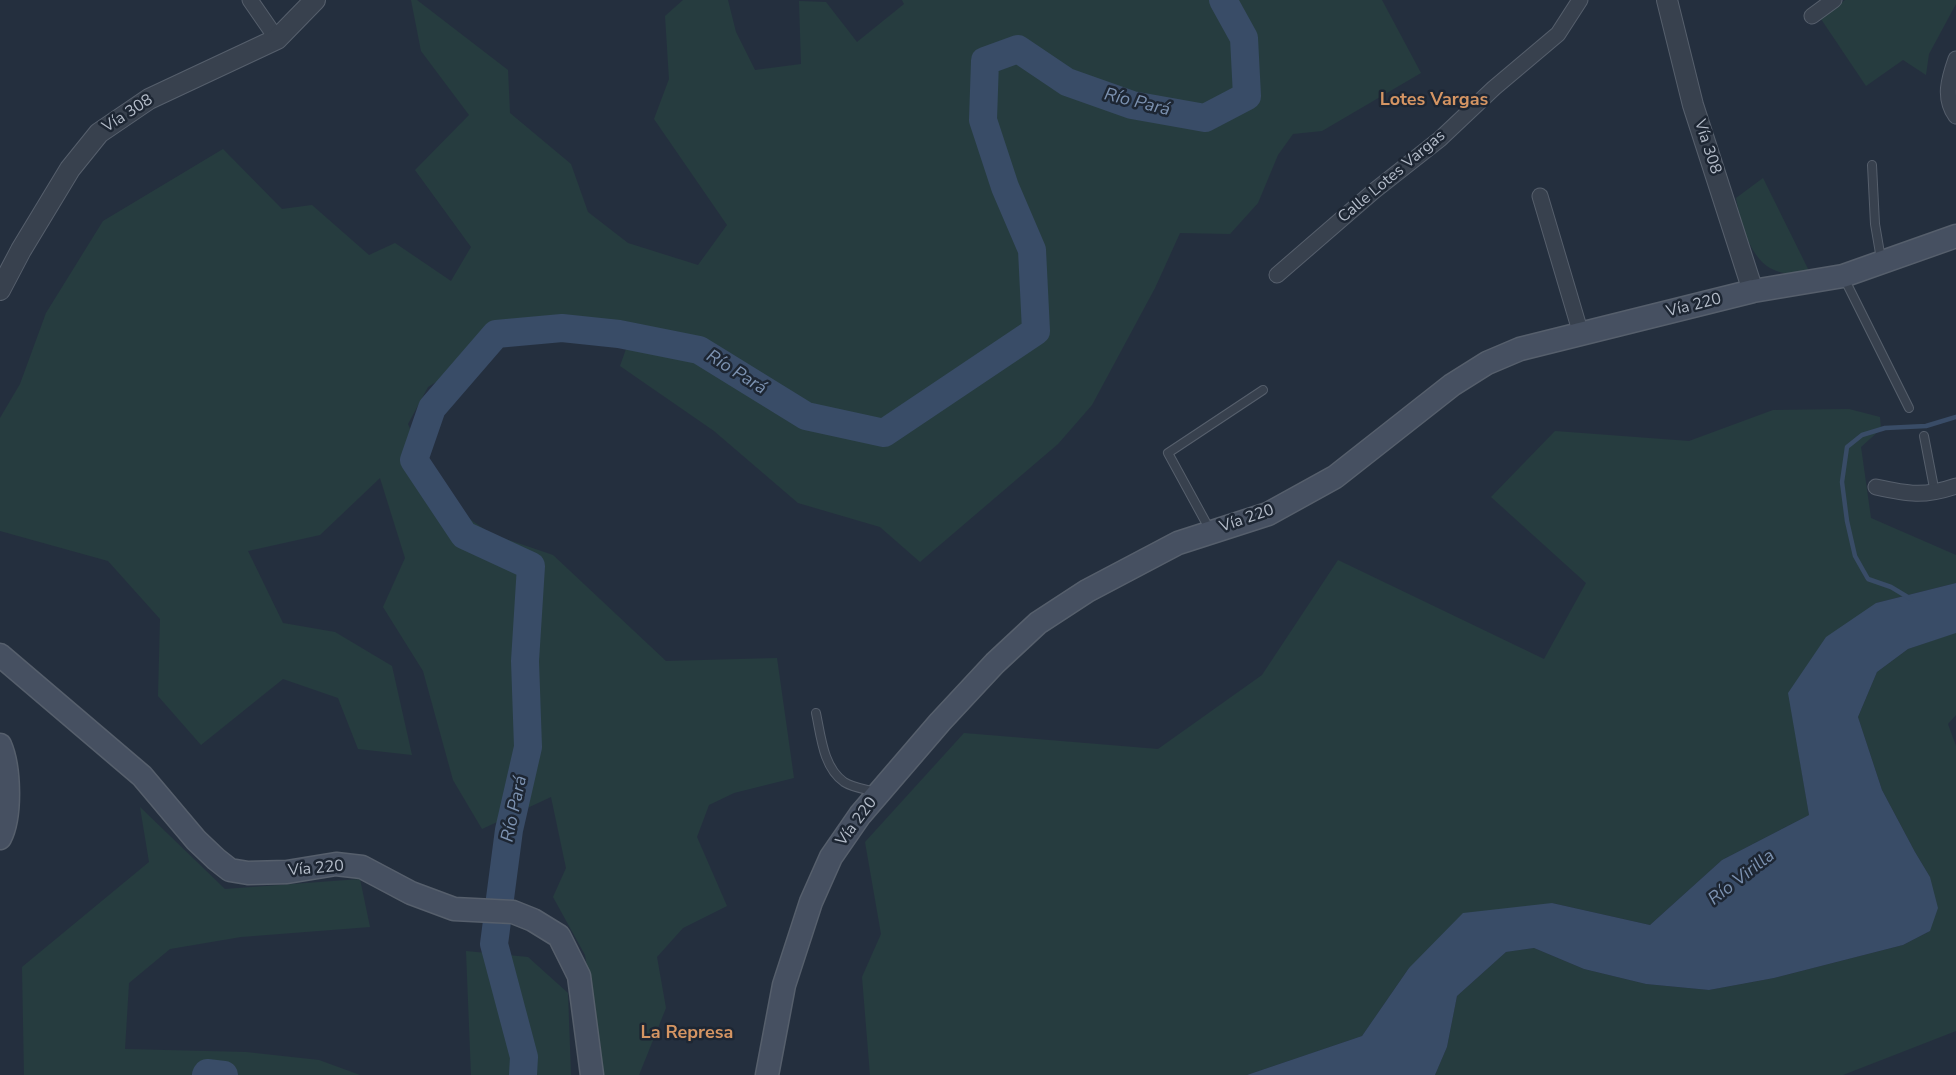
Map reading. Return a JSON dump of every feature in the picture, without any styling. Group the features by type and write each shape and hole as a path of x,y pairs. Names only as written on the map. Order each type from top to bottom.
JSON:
{"main road":[{"name":"Vía 220","path":"767,1075 783,985 811,902 831,857 860,815 940,722 995,663 1038,623 1087,591 1178,543 1268,514 1335,477 1452,385 1487,363 1520,349 1753,291 1843,276 1956,236"},
{"name":"Vía 220","path":"0,655 142,776 196,840 230,870 249,873 287,872 336,864 362,867 411,893 454,909 513,912 533,920 559,936 579,976 592,1075"},
{"path":"0,745 8,785 5,829 0,838"}],"street":[{"path":"250,0 278,39"},
{"name":"Vía 308","path":"0,290 21,250 70,169 99,133 149,99 278,39 315,0"},
{"name":"Calle Lotes Vargas","path":"1277,275 1374,191 1440,139 1494,88 1558,34 1580,0"},
{"name":"Vía 308","path":"1667,0 1693,105 1753,291"},
{"path":"1812,16 1834,0"},
{"path":"1956,59 1947,91 1951,109 1956,116"},
{"path":"1540,196 1581,334"},
{"path":"1876,487 1909,494 1935,493 1956,486"}],"lane":[{"path":"1872,165 1875,224 1882,263"},
{"path":"1843,276 1909,408"},
{"path":"1211,531 1168,453 1263,390"},
{"path":"1924,436 1935,493"},
{"path":"816,713 828,764 836,775 845,783 879,793"}],"green space":[{"path":"411,0 417,0 508,70 510,113 571,164 588,212 628,243 698,265 727,225 654,119 669,79 665,16 683,0 728,0 736,32 755,70 801,64 799,1 826,2 857,42 904,4 902,0 1382,0 1421,73 1322,131 1293,134 1278,155 1258,203 1230,234 1180,233 1155,288 1092,405 1058,444 920,562 880,527 798,503 714,431 620,366 633,329 506,339 428,387 408,424 424,463 471,520 491,534 553,555 666,661 777,658 794,778 734,793 709,805 697,837 727,906 683,928 657,957 666,1008 639,1075 601,1075 601,1049 585,955 553,897 566,868 551,797 482,829 453,780 423,671 383,607 405,558 380,478 320,535 248,551 283,623 335,632 392,666 412,755 358,749 338,698 283,679 201,745 158,696 160,619 108,561 0,531 0,418 20,384 46,313 103,221 223,149 282,209 312,205 369,255 395,243 451,281 471,247 415,170 469,115 421,51"},
{"path":"1845,0 1956,0 1956,4 1929,54 1926,75 1903,60 1866,86 1821,19"},
{"path":"1763,178 1811,275 1790,274 1770,268 1756,255 1751,246 1743,227 1736,198"},
{"path":"1849,409 1880,417 1881,429 1861,447 1871,518 1956,555 1956,583 1876,603 1789,693 1809,815 1722,860 1650,925 1552,903 1409,968 1362,1036 1247,1075 870,1075 862,977 881,934 865,842 964,733 1158,749 1262,675 1338,560 1544,659 1586,583 1491,497 1555,431 1689,441 1773,410"},
{"path":"1956,633 1956,715 1948,724 1956,746 1956,1031 1843,1075 1435,1075 1447,1047 1457,996 1506,952 1534,948 1584,969 1646,984 1709,990 1774,978 1903,945 1930,931 1930,877 1882,790 1858,717 1877,672 1908,649"},
{"path":"140,807 225,889 360,879 370,927 241,937 170,949 129,983 125,1049 246,1052 319,1060 360,1075 24,1075 22,967 149,862"},
{"path":"466,951 528,957 568,993 571,1075 471,1075"}],"water":[{"name":"Río Virilla","path":"1956,583 1956,633 1908,649 1877,672 1858,717 1882,790 1930,877 1938,908 1930,931 1903,945 1774,978 1709,990 1646,984 1584,969 1534,948 1506,952 1457,996 1447,1047 1435,1075 1247,1075 1362,1036 1409,968 1463,913 1552,903 1650,925 1722,860 1809,815 1788,693 1826,637 1876,603"}],"waterway":[{"name":"Río Pará","path":"523,1075 524,1057 494,944 509,830 528,747 525,661 531,566 464,535 414,460 432,408 496,334 562,328 619,334 699,350 806,416 884,433 1036,331 1032,250 1005,187 983,120 985,61 1018,49 1067,82 1132,105 1205,118 1247,96 1244,38 1223,0"},
{"path":"1911,599 1891,587 1868,579 1855,556 1847,521 1842,482 1847,447 1862,435 1885,428 1926,426 1956,417"},
{"name":"Río Pará","path":"206,1075 207,1073 224,1075"}],"district":[{"name":"Lotes Vargas","path":"1434,101"},
{"name":"La Represa","path":"687,1034"}]}
